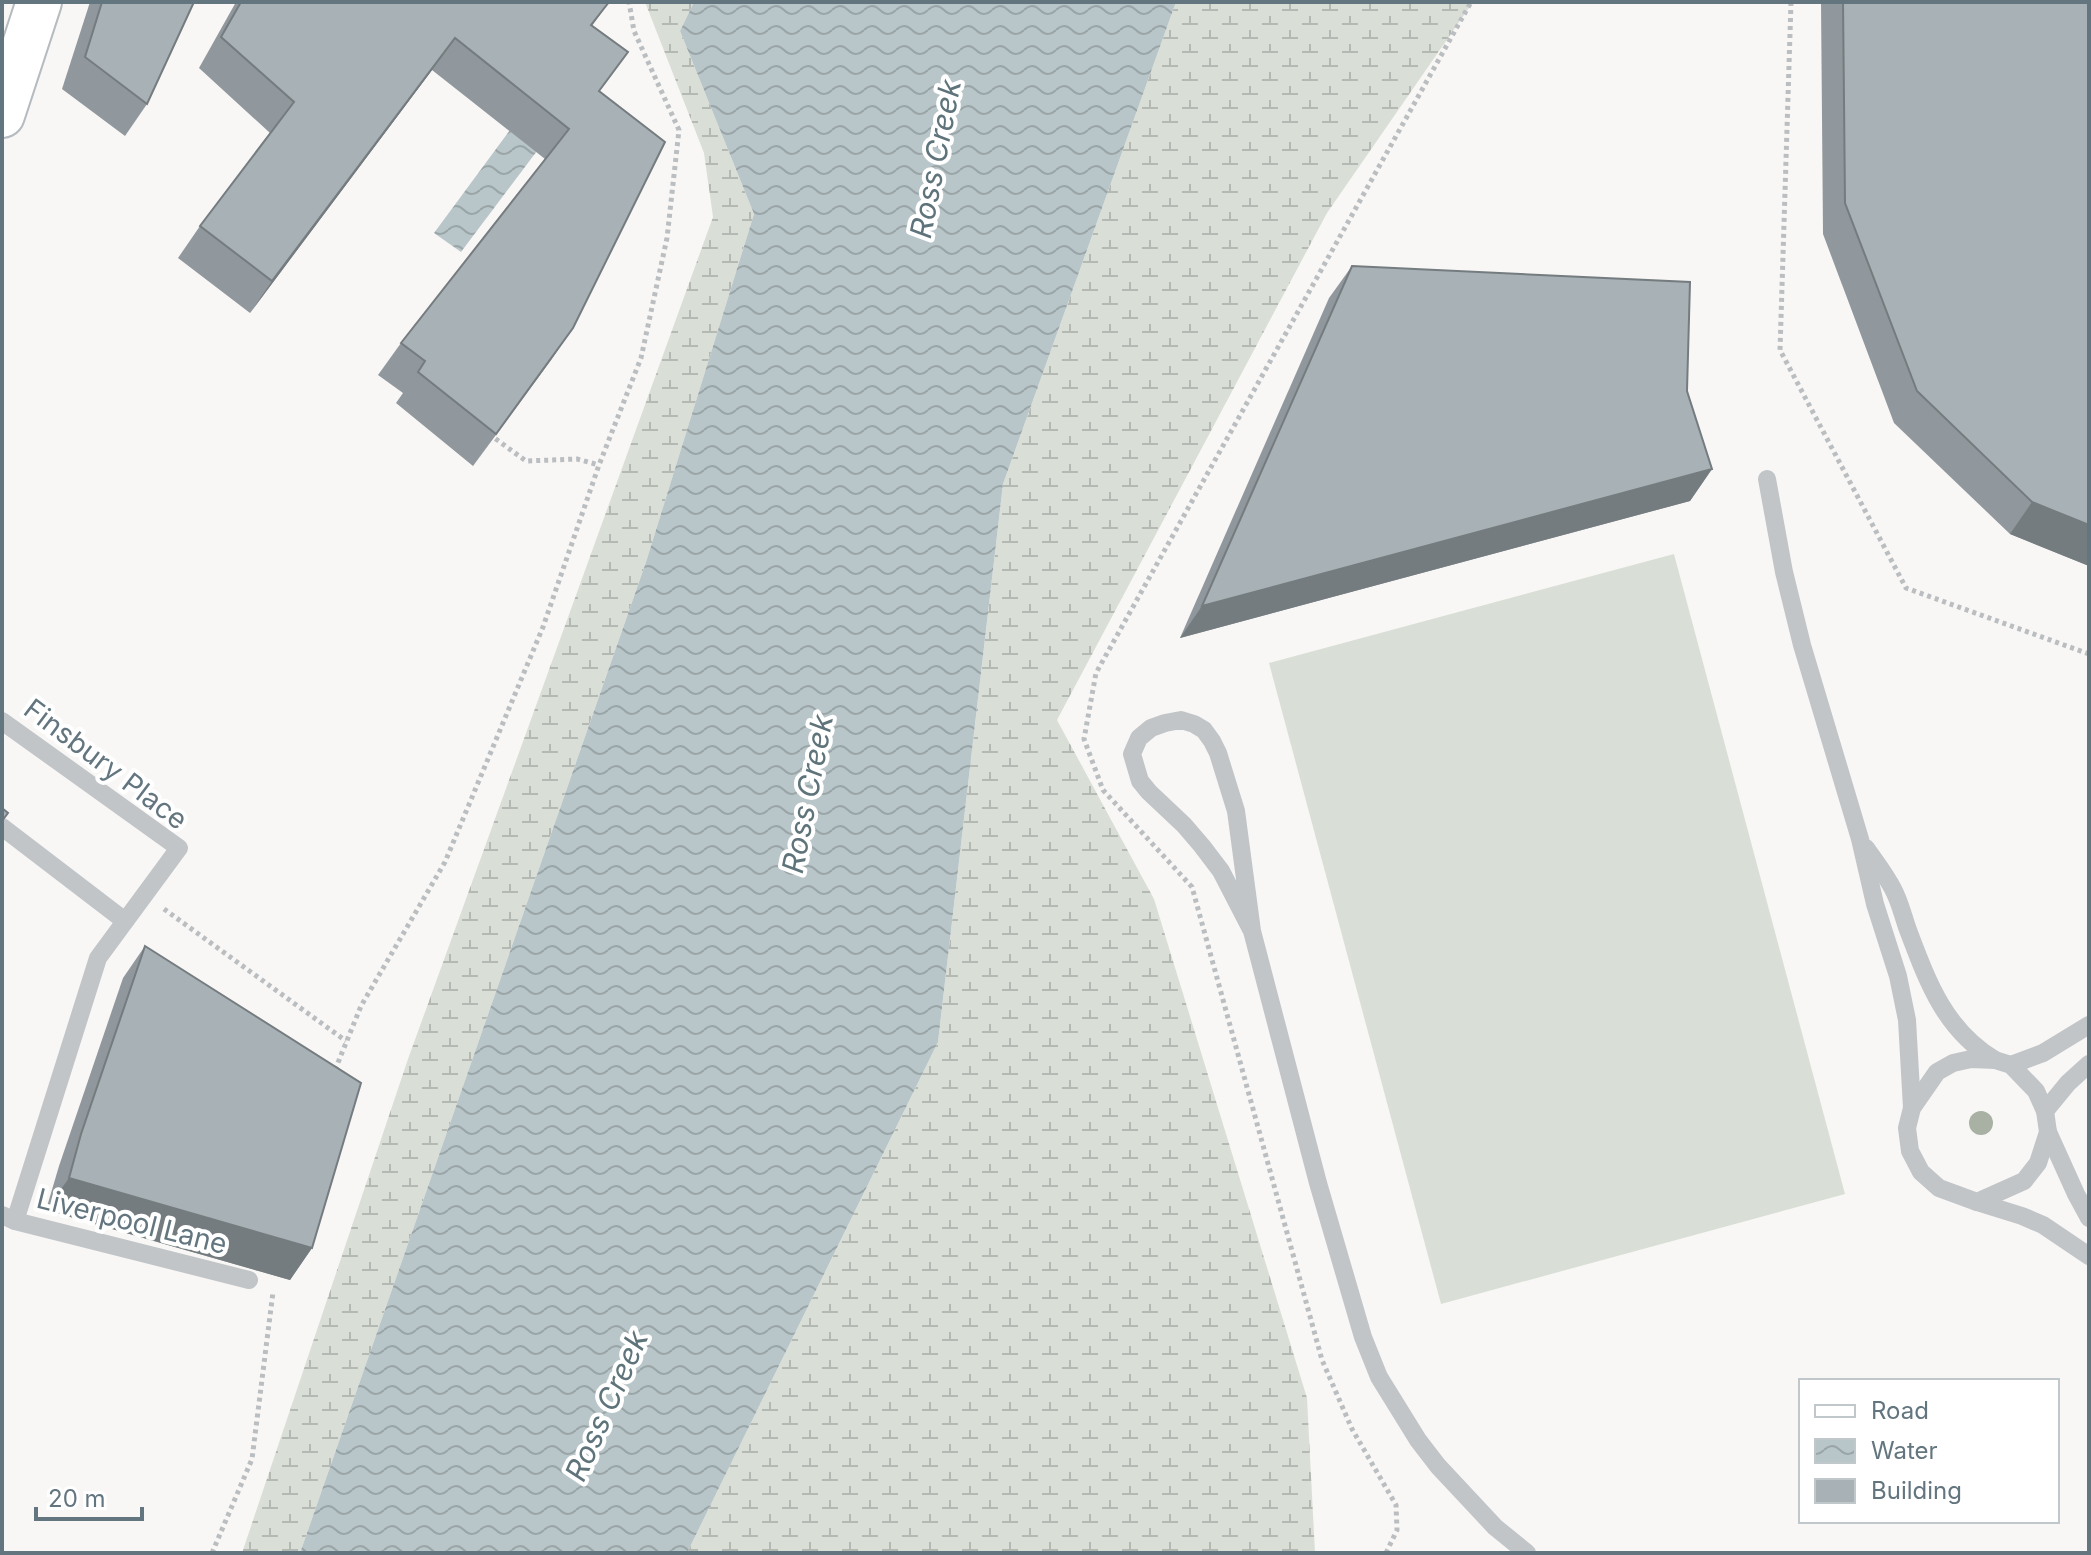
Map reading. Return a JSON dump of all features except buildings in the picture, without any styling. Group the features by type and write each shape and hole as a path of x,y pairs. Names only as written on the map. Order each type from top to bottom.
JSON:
{"main road":[{"path":"2,115 39,2"}],"lane":[{"path":"1767,479 1784,572 1802,645 1898,976 1909,1049 1912,1108 1907,1128 1910,1151 1921,1172 1939,1188 2043,1225 2089,1256"},
{"path":"1252,931 1221,871 1184,825 1140,781 1132,754 1139,738 1151,728 1181,720 1194,724 1204,730 1218,753 1236,811 1252,931 1351,1299 1379,1377 1397,1409 1438,1466 1495,1527 1527,1553"},
{"name":"Finsbury Place","path":"2,721 179,848 98,958 8,1218"},
{"path":"2,827 125,921"},
{"path":"1860,839 1893,889 1917,955 1952,1024 1969,1041 2003,1063 2036,1091 2045,1111 2048,1132 2089,1218"},
{"path":"1912,1108 1937,1072 1953,1063 1971,1059 2003,1063 2043,1053 2089,1025"},
{"path":"2045,1111 2089,1064"},
{"path":"1977,1202 2024,1181 2038,1163 2048,1132"},
{"name":"Liverpool Lane","path":"8,1218 249,1280"}],"path":[{"path":"332,1075 361,1006 445,862 543,627 599,465 641,358 667,238 679,130 634,31 628,2"},
{"path":"1386,1553 1397,1530 1396,1505 1352,1429 1322,1360 1192,887 1103,790 1084,739 1096,673 1471,2"},
{"path":"1791,2 1780,350 1906,588 2089,654"},
{"path":"487,432 526,461 577,459 599,465"},
{"path":"144,895 346,1041"},
{"path":"212,1553 252,1459 273,1284"}],"green space":[{"path":"645,2 694,2 680,31 754,214 646,562 300,1553 242,1553 408,1059 713,217 704,153"},
{"path":"1176,2 1473,2 1327,213 1057,720 1154,899 1307,1398 1315,1553 687,1553 938,1042 1003,484"},
{"path":"1674,554 1845,1194 1441,1304 1269,663"}],"water":[{"name":"Ross Creek","path":"694,2 1176,2 1003,484 938,1042 687,1553 300,1553 646,562 754,214 680,31"},
{"path":"516,122 543,143 461,252 434,233"}]}
